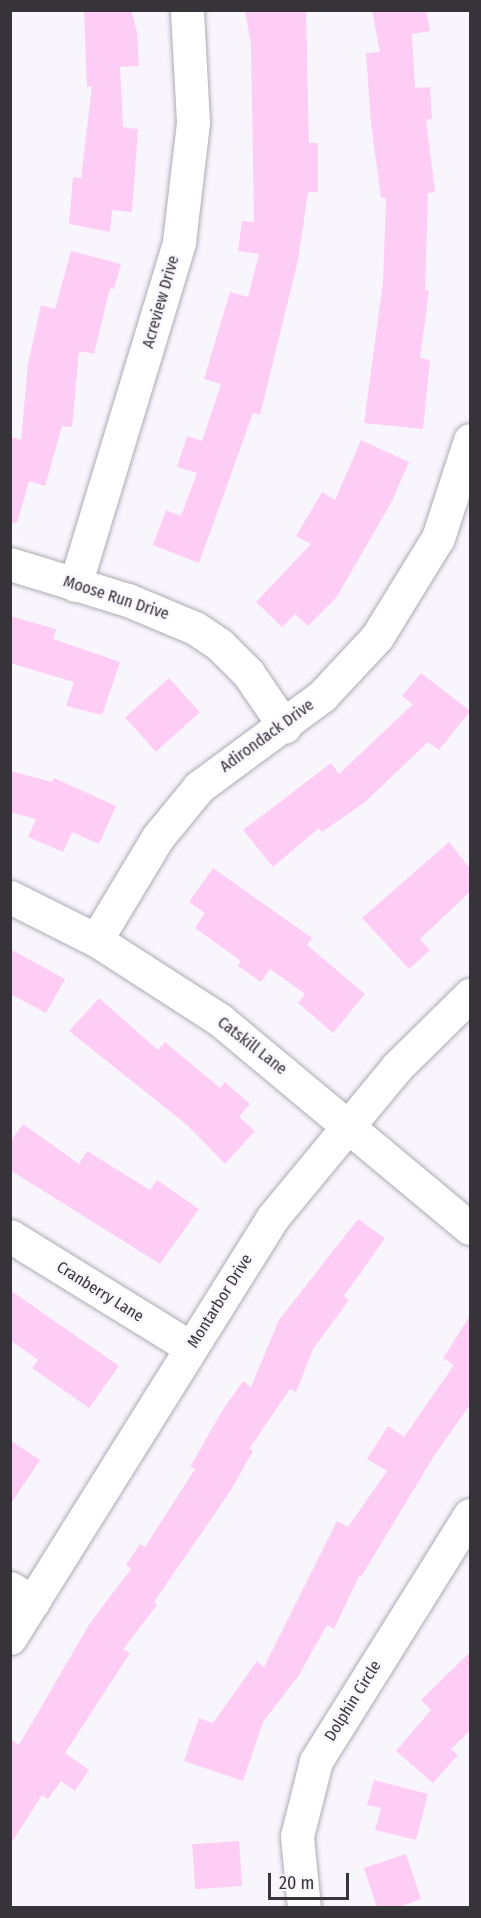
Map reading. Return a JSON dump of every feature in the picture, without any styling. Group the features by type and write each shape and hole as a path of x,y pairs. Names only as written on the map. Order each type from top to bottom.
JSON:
{"street":[{"name":"Acreview Drive","path":"75,585 179,242 193,122 187,10"},
{"name":"Adirondack Drive","path":"96,940 158,837 199,787 285,727 352,668 377,637 462,503 471,440"},
{"name":"Moose Run Drive","path":"10,564 165,613 195,628 248,673 285,727"},
{"name":"Catskill Lane","path":"10,897 96,940 220,1020 471,1228"},
{"name":"Montarbor Drive","path":"10,1638 22,1595 190,1347 273,1217 397,1067 471,995"},
{"name":"Cranberry Lane","path":"10,1236 190,1347"},
{"name":"Dolphin Circle","path":"304,1908 297,1836 316,1761 471,1515"}],"building":[{"path":"84,10 131,10 137,32 139,66 120,67 123,127 138,129 132,212 112,210 110,232 69,224 73,177 81,178 92,86 87,87"},
{"path":"245,10 306,10 309,143 318,143 318,192 308,192 298,260 260,415 253,413 199,563 153,545 166,510 181,516 197,473 177,467 187,436 202,441 221,384 204,379 230,292 248,297 259,254 238,251 242,221 254,222 251,45"},
{"path":"372,10 426,10 430,31 412,34 415,88 430,87 432,119 426,120 435,192 428,193 425,290 429,291 420,358 430,360 423,429 364,423 383,282 386,198 381,198 371,123 366,53 380,52"},
{"path":"71,251 121,264 114,289 110,288 94,354 79,351 72,427 62,426 45,486 29,481 17,523 10,523 10,437 21,440 28,364 41,305 55,309"},
{"path":"361,440 409,462 391,503 336,598 308,626 295,614 282,627 256,602 311,544 296,536 322,492 335,500"},
{"path":"10,616 56,629 53,639 120,662 102,715 66,706 74,682 10,663"},
{"path":"421,673 470,711 439,750 428,742 365,802 322,832 319,828 273,867 243,830 331,763 339,774 413,704 402,696"},
{"path":"169,678 200,712 156,752 125,717"},
{"path":"10,771 52,782 54,778 116,806 99,844 72,832 63,852 28,837 36,819 10,812"},
{"path":"449,842 471,870 471,891 420,939 430,950 409,969 362,918"},
{"path":"213,868 312,938 307,945 365,994 333,1033 298,1003 305,994 270,969 261,982 238,966 241,961 195,928 205,913 189,902"},
{"path":"10,949 65,979 46,1013 10,994"},
{"path":"99,998 158,1050 165,1042 220,1088 225,1082 250,1104 239,1117 255,1131 225,1164 187,1125 69,1031"},
{"path":"23,1124 79,1164 87,1151 150,1190 157,1180 199,1209 160,1264 10,1170 10,1142"},
{"path":"358,1219 385,1238 344,1296 349,1300 313,1349 296,1392 290,1389 249,1449 253,1451 231,1490 154,1602 157,1605 123,1649 130,1653 65,1753 89,1770 75,1791 61,1781 48,1799 42,1795 10,1845 10,1739 19,1745 90,1623 131,1569 126,1565 140,1544 145,1547 195,1469 190,1467 222,1411 243,1381 251,1387 279,1320"},
{"path":"10,1290 119,1366 89,1408 32,1368 38,1360 10,1340"},
{"path":"471,1314 471,1403 434,1456 361,1577 359,1576 334,1629 327,1625 299,1675 263,1722 243,1781 184,1761 199,1718 213,1723 257,1661 264,1667 337,1521 348,1527 387,1471 367,1459 388,1426 404,1437 454,1365 443,1358"},
{"path":"10,1440 40,1460 10,1505"},
{"path":"471,1651 471,1730 451,1749 458,1755 433,1783 396,1751 431,1710 421,1700"},
{"path":"374,1780 428,1794 416,1840 375,1830 381,1808 367,1805"},
{"path":"239,1841 242,1886 195,1889 192,1844"},
{"path":"406,1854 421,1899 396,1908 377,1908 364,1868"}]}
